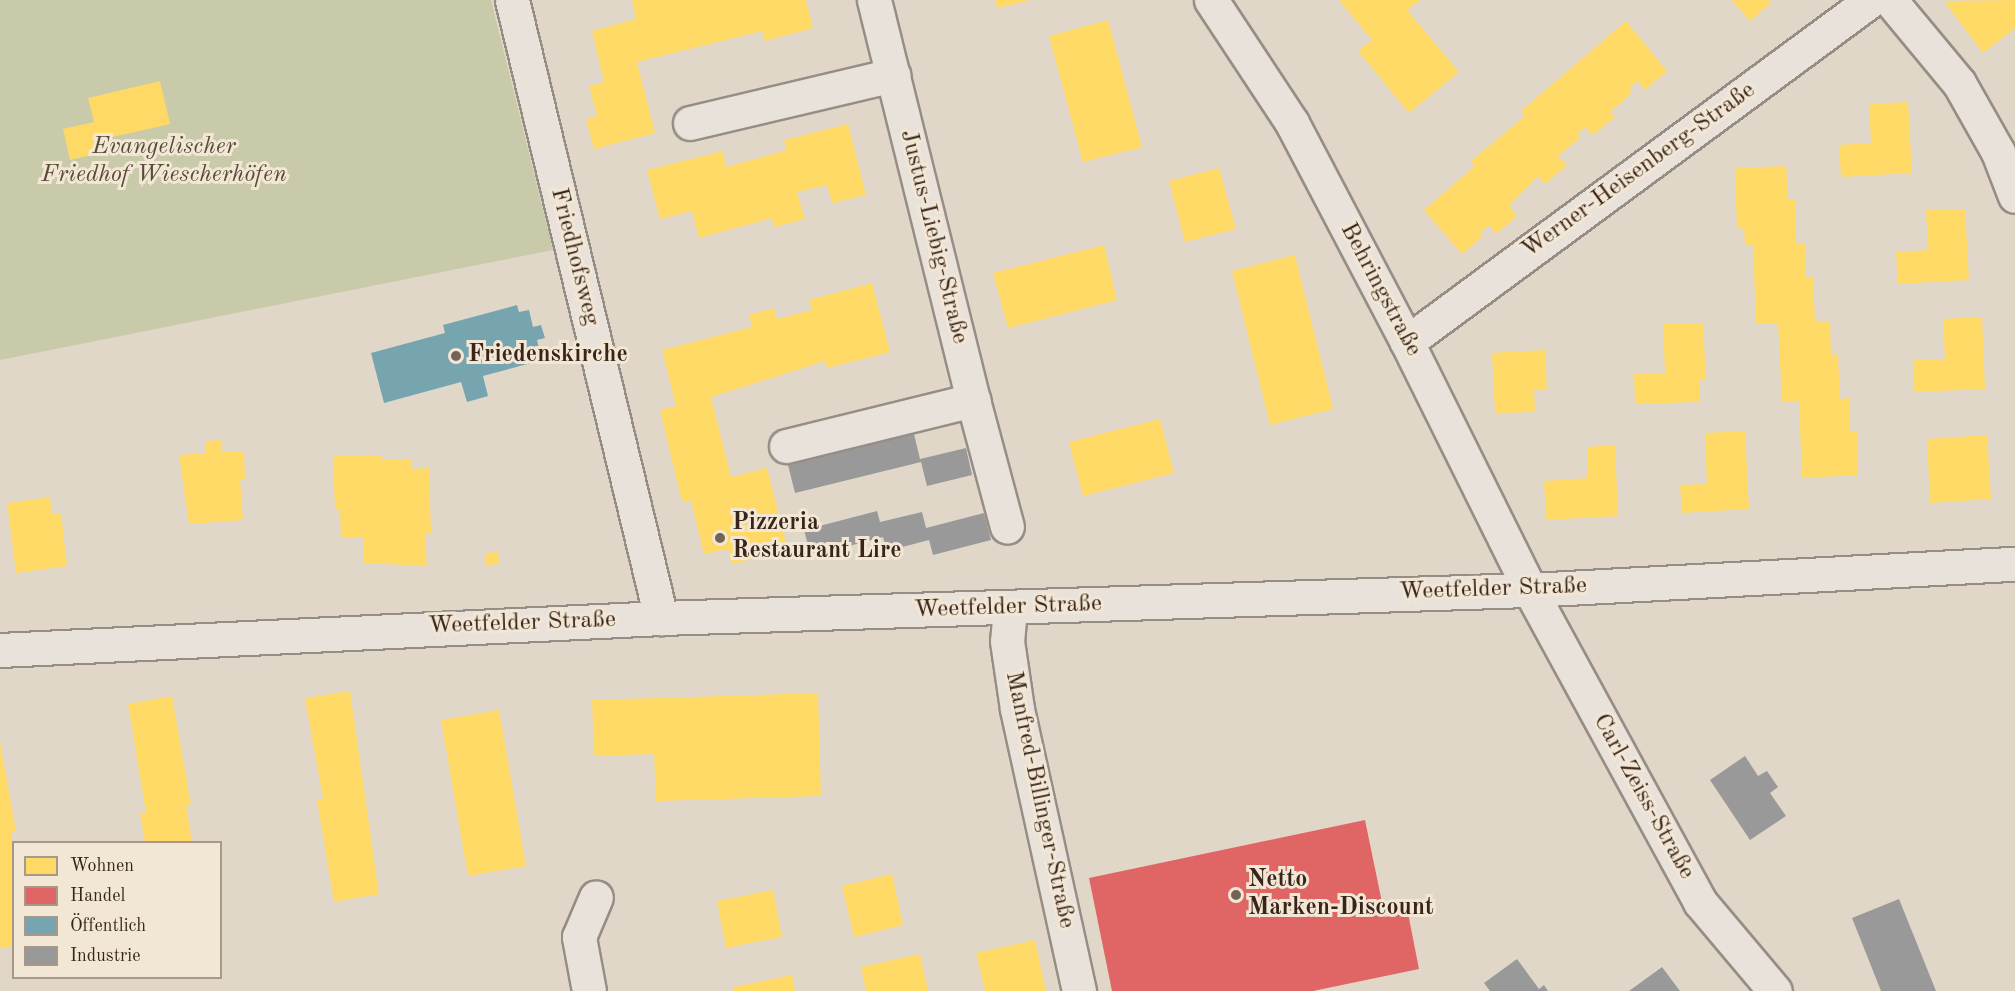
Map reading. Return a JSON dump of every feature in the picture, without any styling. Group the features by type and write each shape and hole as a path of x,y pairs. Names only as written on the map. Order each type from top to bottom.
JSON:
{"street":[{"name":"Friedhofsweg","path":"512,0 661,618"},
{"name":"Justus-Liebig-Straße","path":"874,0 973,400 1007,527"},
{"name":"Behringstraße","path":"1211,0 1292,123 1407,342 1530,590"},
{"name":"Werner-Heisenberg-Straße","path":"1407,342 1871,0"},
{"path":"1890,0 1959,83 1998,152 2015,196"},
{"path":"690,123 893,75"},
{"path":"786,446 973,400"},
{"name":"Weetfelder Straße","path":"0,650 661,618 1530,590 2015,564"},
{"name":"Carl-Zeiss-Straße","path":"1530,590 1700,902 1775,991"},
{"name":"Manfred-Billinger-Straße","path":"1010,608 1007,641 1017,709 1079,991"},
{"path":"589,991 579,937 596,897"}],"green space":[{"name":"Evangelischer Friedhof Wiescherhöfen","path":"0,0 491,0 553,250 0,360"}],"building: Wohnen":[{"path":"632,0 806,0 813,28 765,41 762,31 637,62 655,133 594,149 586,119 597,116 589,86 604,82 592,31 636,19"},
{"path":"995,0 1027,0 1027,1 997,8"},
{"path":"1339,0 1420,0 1407,10 1459,72 1409,113 1358,51 1372,40"},
{"path":"1732,0 1768,0 1771,3 1750,21"},
{"path":"2015,0 2015,28 1983,53 1944,1"},
{"path":"1108,20 1142,147 1083,162 1049,36"},
{"path":"1626,21 1667,71 1645,90 1638,81 1629,89 1632,93 1610,112 1615,117 1593,135 1585,127 1577,134 1580,138 1558,156 1567,165 1545,184 1538,176 1509,206 1517,216 1496,234 1489,225 1480,233 1483,236 1462,254 1424,210 1475,166 1471,161 1525,116 1521,111"},
{"path":"160,81 170,124 108,138 111,150 70,160 63,129 94,122 88,98"},
{"path":"1908,102 1912,173 1841,177 1839,145 1871,143 1869,104"},
{"path":"848,124 866,195 832,203 827,185 797,192 805,219 774,227 772,218 699,238 692,211 660,219 647,170 723,151 726,167 787,150 784,140"},
{"path":"1786,166 1788,199 1795,199 1796,243 1805,243 1806,277 1813,277 1815,321 1830,321 1831,355 1838,354 1840,399 1849,398 1850,432 1857,432 1858,475 1802,478 1799,401 1782,401 1778,323 1756,323 1753,245 1745,245 1744,228 1737,229 1735,168"},
{"path":"1219,168 1236,229 1185,242 1169,181"},
{"path":"1965,209 1969,280 1898,284 1896,252 1928,250 1926,210"},
{"path":"1104,245 1117,300 1008,328 993,273"},
{"path":"1295,255 1333,409 1270,425 1232,271"},
{"path":"872,283 890,352 827,368 825,361 711,397 731,477 767,468 788,550 732,564 728,549 704,554 691,500 682,502 660,410 676,406 662,350 752,327 749,315 774,308 777,319 812,310 809,300"},
{"path":"1982,317 1985,389 1914,392 1913,360 1945,359 1943,319"},
{"path":"1703,323 1706,379 1700,380 1700,402 1635,404 1634,374 1665,373 1663,324"},
{"path":"1545,350 1547,390 1534,390 1535,412 1495,413 1492,353"},
{"path":"1160,419 1174,473 1083,496 1069,442"},
{"path":"1745,431 1749,509 1682,513 1680,485 1707,484 1705,433"},
{"path":"1987,435 1991,499 1930,503 1927,439"},
{"path":"221,440 222,452 244,451 245,479 240,479 243,520 189,524 179,455 205,453 205,441"},
{"path":"1615,445 1618,516 1546,520 1544,481 1588,478 1587,447"},
{"path":"381,455 381,460 411,459 411,469 429,468 431,533 425,533 427,566 364,563 363,537 341,538 340,509 335,509 333,456"},
{"path":"50,497 52,514 61,513 67,566 16,573 7,503"},
{"path":"498,552 499,564 486,565 486,553"},
{"path":"350,691 379,894 334,902 317,800 323,799 305,698"},
{"path":"818,693 821,796 656,801 654,754 594,756 592,700"},
{"path":"172,696 191,805 186,806 192,841 145,841 140,814 146,813 128,704"},
{"path":"499,710 526,866 468,876 441,720"},
{"path":"0,742 16,831 12,832 12,946 0,948"},
{"path":"892,874 903,925 854,937 842,886"},
{"path":"773,890 782,937 726,948 717,901"},
{"path":"1035,940 1046,991 985,991 976,953"},
{"path":"920,954 928,991 866,991 861,967"},
{"path":"792,975 795,991 734,991 733,987"}],"building: Handel":[{"name":"Netto Marken-Discount","path":"1365,820 1385,917 1408,913 1419,969 1313,991 1112,991 1089,878"}],"building: Öffentlich":[{"name":"Friedenskirche","path":"517,305 519,312 529,310 533,327 541,325 545,338 537,340 542,360 483,376 488,396 467,402 461,382 384,403 371,353 445,333 443,325"}],"building: Industrie":[{"path":"914,434 920,459 966,448 972,475 927,486 921,462 795,493 788,465"},
{"path":"877,511 880,522 922,512 926,528 984,513 991,540 933,555 929,540 887,551 883,537 811,556 804,530"},
{"path":"1745,756 1758,776 1767,771 1778,787 1770,793 1786,816 1750,840 1710,780"},
{"path":"1899,899 1936,991 1881,991 1852,918"},
{"path":"1517,959 1539,989 1544,985 1548,991 1490,991 1484,983"},
{"path":"1662,967 1680,991 1629,991"}],"place":[{"name":"Friedenskirche","path":"456,356"},
{"name":"Pizzeria Restaurant Lire","path":"720,538"},
{"name":"Netto Marken-Discount","path":"1236,895"}]}
